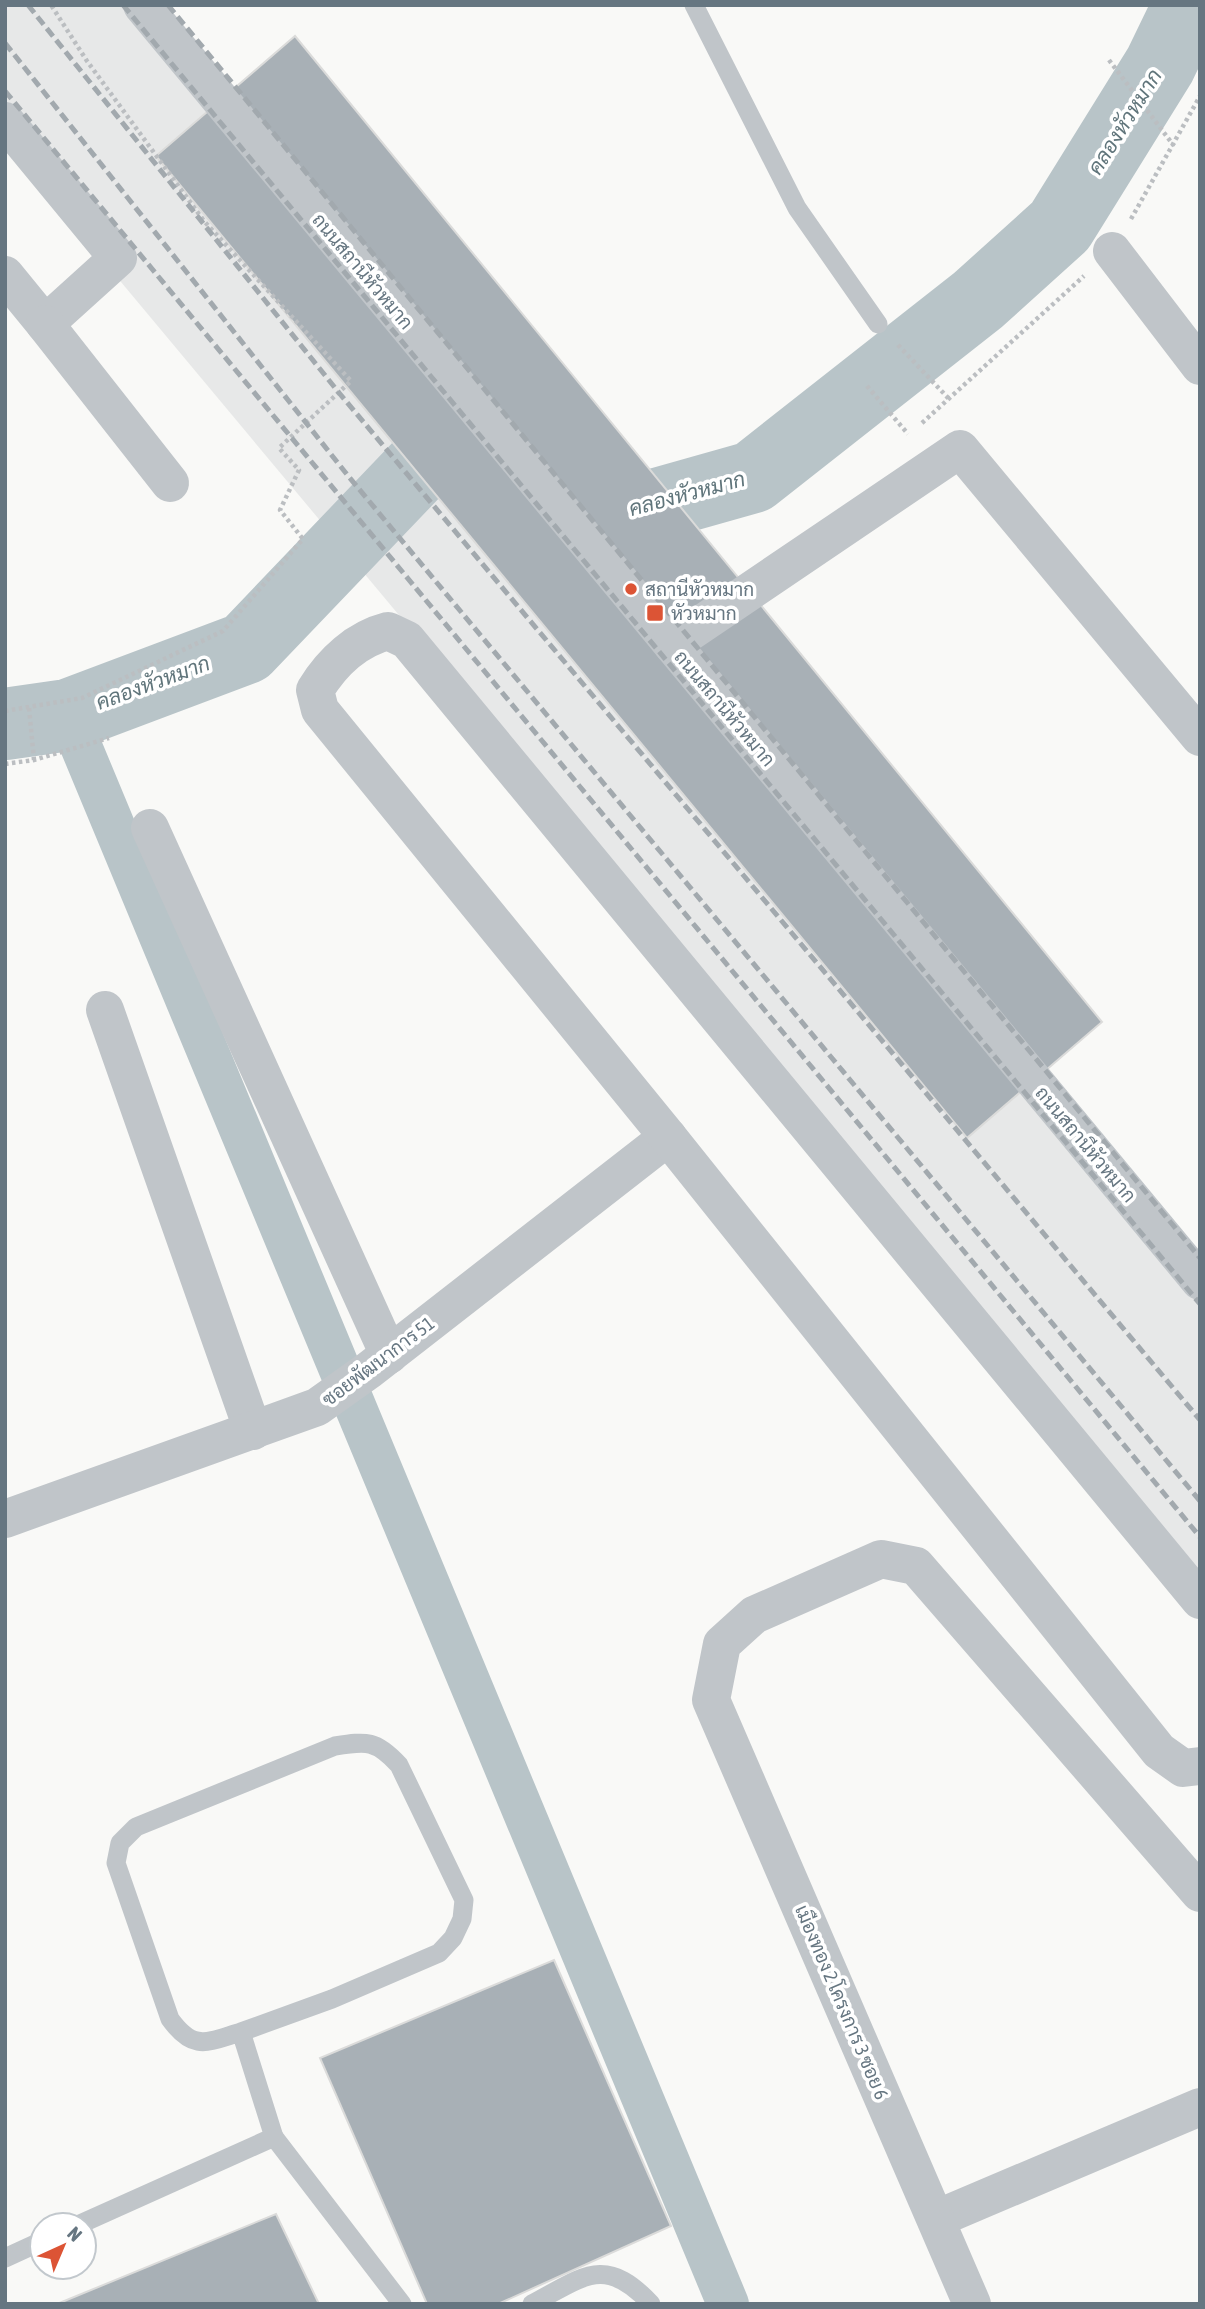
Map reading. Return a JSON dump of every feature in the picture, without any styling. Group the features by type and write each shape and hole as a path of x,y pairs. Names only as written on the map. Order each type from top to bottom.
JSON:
{"street":[{"name":"ถนนสถานีหัวหมาก","path":"142,5 1200,1281"},
{"path":"5,121 118,258 45,324"},
{"path":"1112,251 1200,366"},
{"path":"5,275 170,483"},
{"path":"672,644 960,449 1200,737"},
{"path":"1200,1600 407,640 388,631 367,636 326,672 315,691 320,710 668,1137 1159,1751 1183,1768 1200,1766"},
{"path":"150,828 379,1363"},
{"path":"105,1010 253,1431"},
{"name":"ซอยพัฒนาการ 51","path":"5,1519 317,1407 379,1363 668,1137"},
{"name":"เมืองทอง 2 โครงการ 3 ซอย 6","path":"972,2304 710,1700 722,1644 754,1615 881,1559 916,1566 1200,1893"},
{"path":"936,2219 1200,2107"}],"lane":[{"path":"694,5 797,208 878,324"},
{"path":"365,1741 384,1749 399,1765 464,1900 462,1919 453,1938 439,1954 332,1999 242,2032 200,2044 183,2037 170,2019 116,1863 121,1843 136,1828 335,1746 365,1741"},
{"path":"242,2032 274,2137 401,2304"},
{"path":"98,2216 274,2137"},
{"path":"5,2258 28,2247"},
{"path":"532,2304 586,2276 611,2274 633,2284 651,2304"}],"path":[{"path":"5,711 82,698 223,631 303,540 280,510 299,470 279,448 351,381 204,221 87,61 51,5"},
{"path":"1109,60 1174,146"},
{"path":"898,443 950,400 1112,251 1200,96"},
{"path":"878,324 950,400"},
{"path":"867,386 908,434"},
{"path":"29,708 34,760"},
{"path":"5,764 34,760 109,738"}],"shaded area":[{"path":"5,5 165,5 1200,1262 1200,1575 5,143"}],"building":[{"name":"สถานีหัวหมาก","path":"295,36 1102,1022 967,1138 156,156"},
{"path":"554,1960 671,2226 498,2304 427,2304 320,2058"},
{"path":"276,2214 319,2304 57,2304"}],"waterway":[{"name":"คลองหัวหมาก","path":"589,486 622,514 753,477 978,300 1060,226 1160,65 1189,5"},
{"name":"คลองหัวหมาก","path":"5,724 68,715 246,648 484,399"},
{"path":"68,715 728,2304"}],"railway":[{"path":"28,5 340,394 1200,1420"},
{"path":"123,5 1200,1304"},
{"path":"168,5 1200,1258"},
{"path":"5,43 349,477 1200,1501"},
{"path":"5,91 1200,1537"}],"place":[{"name":"สถานีหัวหมาก","path":"631,589"},
{"name":"หัวหมาก","path":"655,613"}]}
